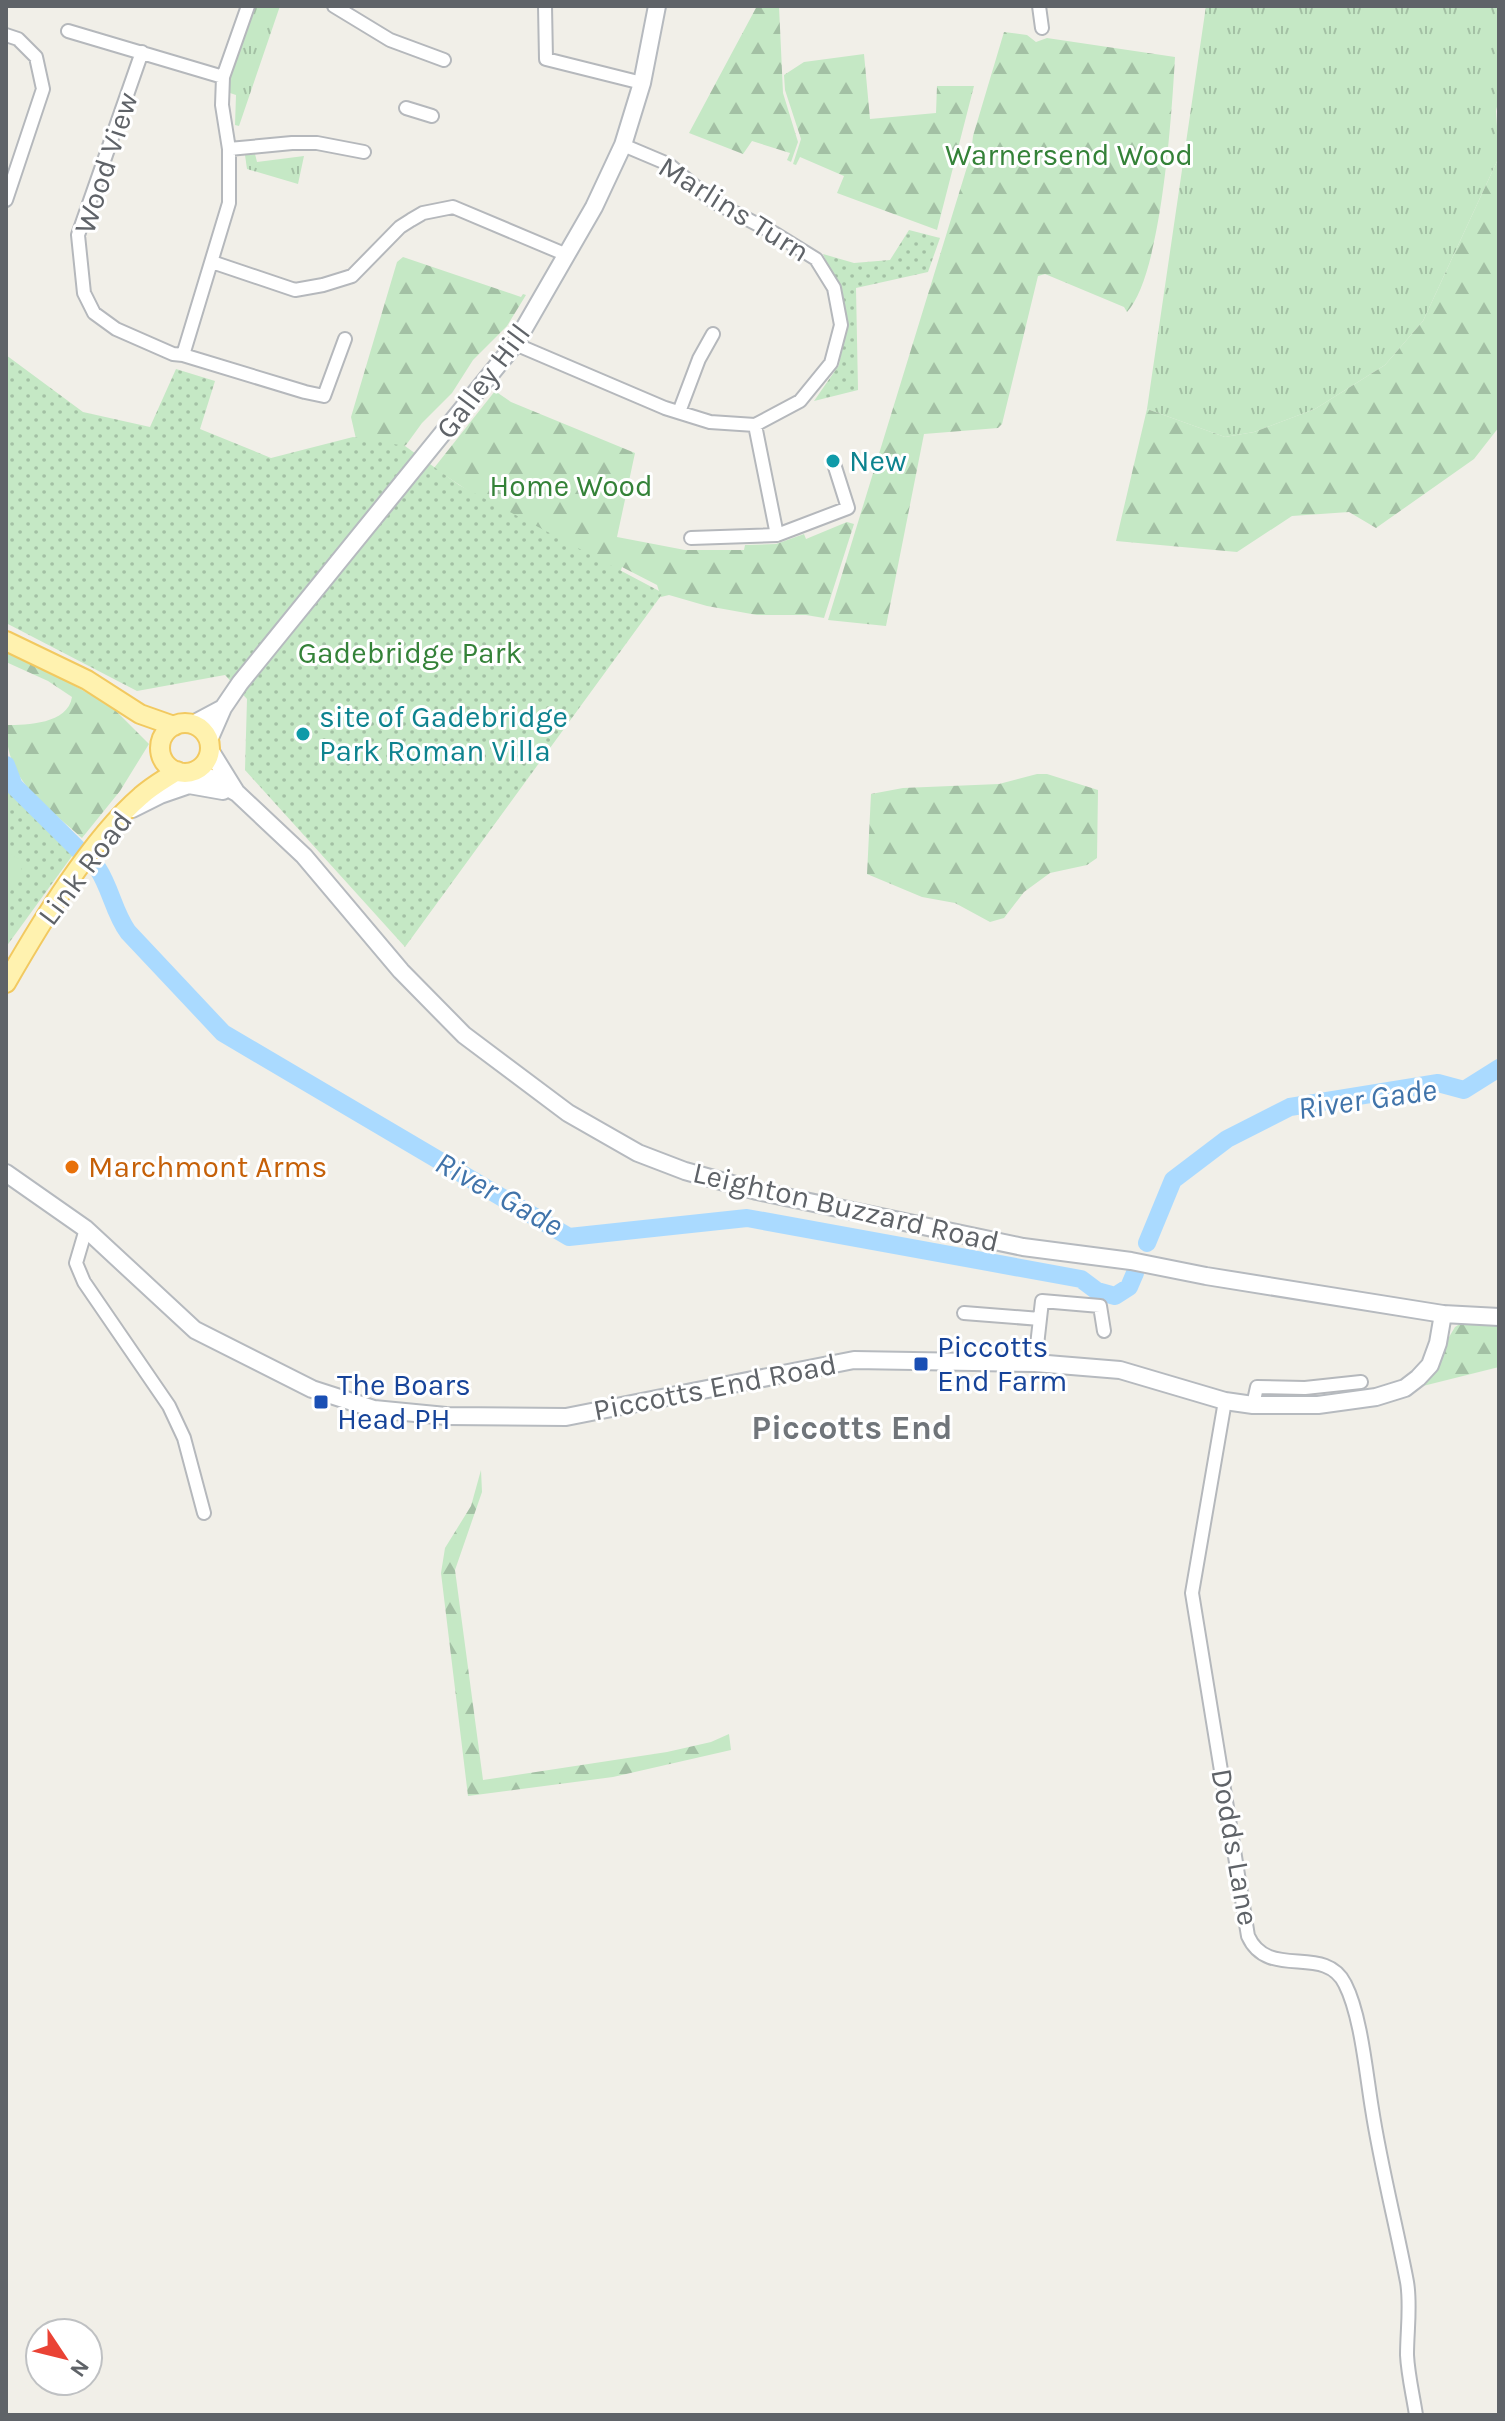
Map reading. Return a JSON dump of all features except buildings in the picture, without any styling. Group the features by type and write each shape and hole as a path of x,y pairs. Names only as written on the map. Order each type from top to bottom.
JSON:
{"main road":[{"path":"6,641 87,680 140,714 204,732 210,745 203,766 186,771 170,767 140,714"},
{"path":"161,748 166,732 184,725"},
{"name":"Link Road","path":"6,983 30,940 79,868 141,795 155,771 161,748"},
{"name":"Link Road","path":"141,795 186,771"}],"street":[{"path":"183,355 229,203 229,149 222,105 223,77 248,6"},
{"path":"334,6 390,40 444,60"},
{"path":"545,6 546,59 642,83"},
{"name":"Galley Hill","path":"210,745 223,708 240,683 515,344 594,207 623,145 642,83 657,6"},
{"path":"1039,6 1042,28"},
{"path":"68,31 223,77"},
{"path":"6,35 18,39 36,57 43,89 6,200"},
{"name":"Wood View","path":"142,52 78,235 84,293 94,313 116,329 173,354 324,396 345,339"},
{"path":"406,108 432,116"},
{"path":"229,149 317,143 364,152"},
{"name":"Marlins Turn","path":"623,145 668,164 714,202 816,259 834,288 841,325 831,363 800,401 755,425"},
{"path":"212,262 295,290 323,285 352,276 400,227 411,220 423,213 453,207 567,255"},
{"path":"679,412 699,359 713,334"},
{"path":"515,344 679,412 710,422 755,425 777,535"},
{"path":"691,538 777,535 848,508 835,467"},
{"name":"Galley Hill","path":"184,725 223,708"},
{"name":"Leighton Buzzard Road","path":"210,745 237,793 304,856 401,971 464,1035 568,1113 638,1153 685,1171 757,1191 1023,1247 1131,1261 1443,1314 1499,1317"},
{"name":"Leighton Buzzard Road","path":"186,771 237,793"},
{"path":"124,814 160,795 189,785 237,793"},
{"name":"Piccotts End Road","path":"6,1173 86,1229 195,1330 312,1389 374,1409 446,1416 566,1417 854,1360 1035,1363 1120,1370 1225,1401 1253,1405 1318,1405 1376,1397 1405,1388 1430,1365 1443,1314"},
{"path":"86,1229 76,1263 84,1282 169,1406 184,1438 204,1513"},
{"path":"1035,1363 1042,1301 1100,1306 1104,1331"},
{"path":"964,1313 1040,1319"},
{"path":"1253,1405 1257,1387 1305,1388 1361,1382"},
{"name":"Dodds Lane","path":"1225,1401 1192,1593 1248,1936 1253,1948 1268,1958 1323,1965 1340,1975 1346,1985 1360,2039 1378,2147 1407,2285 1407,2358 1416,2415"}],"green space":[{"path":"251,6 280,6 239,126 235,125 236,95 227,92 231,65"},
{"path":"757,6 779,6 783,93 798,142 791,162 787,160 790,153 752,141 743,154 689,133"},
{"path":"1206,6 1499,6 1499,98 1496,111 1499,157 1423,321 1385,365 1315,409 1254,432 1225,437 1147,409"},
{"name":"Warnersend Wood","path":"1004,32 1027,35 1036,42 1047,38 1175,57 1163,191 1149,264 1139,293 1127,312 1124,307 1045,274 1038,276 1002,424 998,428 924,434 886,626 828,620 971,154 973,136"},
{"path":"864,54 870,119 936,113 937,86 974,86 937,230 837,193 844,176 800,157 796,165 793,164 801,139 785,90 784,75 804,62"},
{"path":"255,154 257,162 304,156 298,184 247,169 245,155"},
{"path":"1499,157 1499,427 1474,459 1376,528 1349,512 1292,516 1237,552 1116,541 1147,409 1225,437 1254,432 1315,409 1385,365 1423,321"},
{"path":"909,230 940,238 928,272 856,288 858,390 814,401 839,365 846,321 843,300 823,254 854,263 890,260"},
{"path":"403,257 521,297 526,295 507,326 473,360 452,393 422,423 406,445 397,449 356,439 351,417 397,262"},
{"name":"Gadebridge Park","path":"6,355 83,412 150,427 176,369 215,381 200,429 271,458 353,437 405,446 459,485 663,593 405,947 245,770 247,699 225,675 137,691 6,623"},
{"name":"Home Wood","path":"495,391 511,402 635,453 617,537 685,550 744,550 745,545 776,544 804,534 806,539 847,522 854,524 824,618 757,615 669,595 661,597 657,585 622,567 620,573 467,490 434,468"},
{"path":"6,652 111,706 149,744 120,791 82,838 41,802 20,777 8,745 6,725 55,718 69,706 72,697 48,681 6,662"},
{"path":"1047,774 1098,790 1097,858 1087,865 1050,873 1024,892 1004,918 990,922 955,903 922,897 867,874 871,794 903,788 999,784"},
{"path":"6,786 76,850 80,845 6,947"},
{"path":"6,852 25,862 6,900"},
{"path":"1463,1322 1499,1324 1499,1367 1407,1390 1436,1359 1455,1327"},
{"path":"481,1470 482,1492 455,1570 483,1780 667,1752 711,1742 729,1734 731,1750 613,1777 468,1796 441,1573 445,1548 471,1506"}],"waterway":[{"name":"River Gade","path":"6,765 14,786 98,869 128,932 223,1033 569,1237 747,1218 1081,1279 1097,1291 1115,1296 1129,1287 1135,1273"},
{"name":"River Gade","path":"1147,1243 1173,1180 1227,1139 1290,1107 1438,1083 1464,1090 1499,1068"}],"place":[{"name":"New","path":"833,461"},
{"name":"site of Gadebridge Park Roman Villa","path":"303,734"},
{"name":"Marchmont Arms","path":"72,1167"},
{"name":"Piccotts End Farm","path":"921,1364"},
{"name":"The Boars Head PH","path":"321,1402"}],"district":[{"name":"Piccotts End","path":"852,1428"}]}
